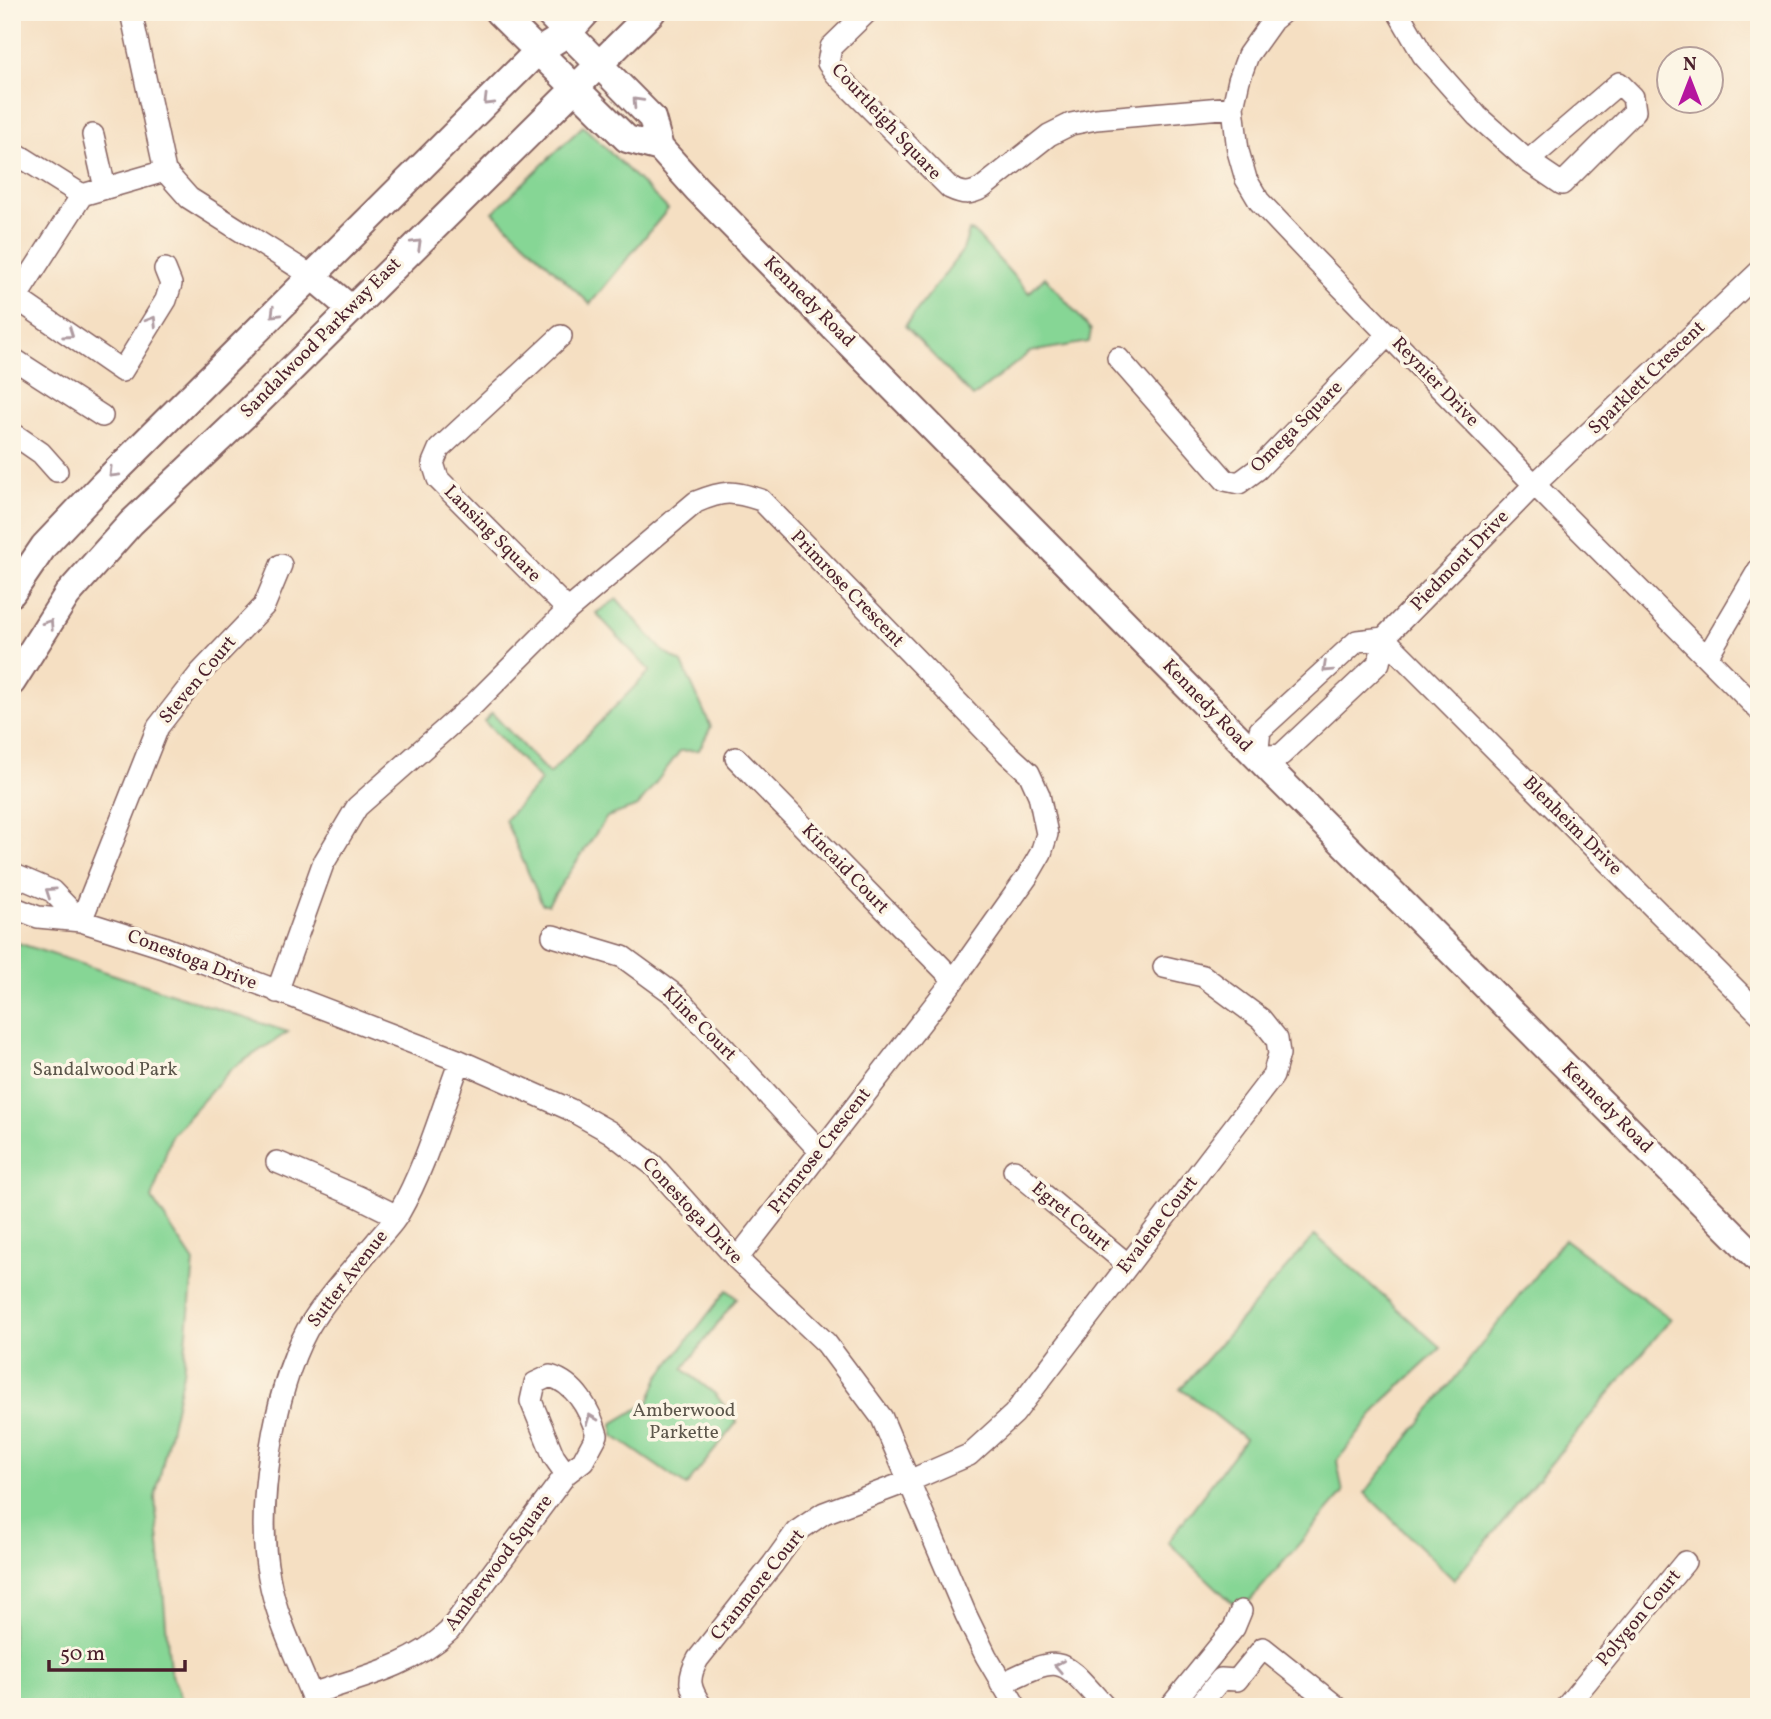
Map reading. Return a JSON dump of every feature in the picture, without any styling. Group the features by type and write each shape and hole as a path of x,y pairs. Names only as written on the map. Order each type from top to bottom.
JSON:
{"main road":[{"path":"498,12 627,139 660,148"},
{"path":"547,12 652,118 660,148"},
{"path":"12,593 44,547 100,486 537,52 568,33 587,12"},
{"name":"Sandalwood Parkway East","path":"12,682 67,596 131,523 247,413 350,308 652,12"},
{"name":"Kennedy Road","path":"660,148 696,189 1257,757 1759,1260"},
{"path":"312,276 350,308"}],"street":[{"path":"131,12 165,171 190,198 312,276"},
{"name":"Courtleigh Square","path":"867,12 831,47 828,63 950,188 963,194 971,194 982,188 1049,135 1071,124 1096,119 1233,107"},
{"name":"Reynier Drive","path":"1283,12 1273,20 1248,55 1233,107 1238,151 1246,179 1259,201 1759,710"},
{"path":"1398,12 1423,55 1477,116 1528,161 1562,184 1635,111 1633,97 1619,83 1528,161"},
{"path":"93,135 105,188"},
{"path":"12,151 82,195"},
{"path":"165,171 82,195 14,301 121,370 166,300 171,284 165,270"},
{"name":"Sparklett Crescent","path":"1535,484 1759,272"},
{"name":"Omega Square","path":"1118,358 1225,480 1238,483 1258,470 1389,334"},
{"name":"Lansing Square","path":"561,336 439,449 433,463 438,480 568,610"},
{"path":"12,358 102,416"},
{"path":"12,433 41,453 57,471"},
{"name":"Piedmont Drive","path":"1257,757 1281,755 1378,663 1384,638 1535,484"},
{"name":"Primrose Crescent","path":"277,992 323,864 357,807 475,703 568,610 696,502 715,494 734,492 761,500 1029,773 1040,795 1047,834 1041,853 1027,877 954,980 737,1259"},
{"name":"Steven Court","path":"81,921 158,727 200,673 264,606 281,565"},
{"path":"1707,657 1759,569"},
{"path":"1257,757 1260,730 1357,641 1384,638"},
{"name":"Blenheim Drive","path":"1384,638 1759,1013"},
{"name":"Kincaid Court","path":"736,758 954,980"},
{"name":"Conestoga Drive","path":"12,874 52,891 81,921"},
{"name":"Conestoga Drive","path":"12,907 38,917 81,921 163,947 460,1061 569,1109 610,1132 653,1165 737,1259 826,1343 883,1418 966,1615 1001,1684 1016,1707"},
{"name":"Kline Court","path":"553,936 623,957 674,995 820,1151"},
{"name":"Evalene Court","path":"909,1481 970,1455 1014,1414 1273,1076 1279,1054 1277,1039 1261,1019 1203,976 1164,967"},
{"name":"Sutter Avenue","path":"314,1701 282,1623 269,1579 264,1532 268,1461 288,1374 308,1329 347,1276 397,1216 416,1177 460,1061"},
{"path":"277,1162 397,1216"},
{"name":"Egret Court","path":"1014,1170 1127,1264"},
{"name":"Amberwood Square","path":"314,1701 410,1660 435,1644 449,1631 566,1474"},
{"name":"Cranmore Court","path":"702,1707 692,1689 690,1675 698,1659 796,1532 824,1513 909,1481"},
{"name":"Polygon Court","path":"1566,1707 1685,1562"},
{"path":"1170,1707 1234,1628 1241,1611"},
{"path":"1198,1707 1221,1679 1237,1680 1263,1648 1338,1707"},
{"path":"1001,1684 1039,1666 1060,1664 1070,1668 1105,1707"}],"green space":[{"path":"583,126 668,209 590,304 493,212"},
{"path":"969,231 974,232 1029,293 1045,277 1091,330 1089,342 1030,352 973,397 905,326 963,250"},
{"path":"617,599 663,651 682,663 711,727 699,750 680,751 638,806 607,817 548,904 542,904 505,820 541,781 484,721 492,713 549,774 650,671 596,613"},
{"name":"Sandalwood Park","path":"12,941 288,1032 231,1069 171,1136 152,1199 194,1262 183,1373 155,1498 170,1670 185,1707 12,1707"},
{"path":"1315,1235 1441,1348 1384,1401 1337,1461 1343,1493 1241,1611 1168,1542 1245,1439 1180,1389"},
{"path":"1564,1239 1671,1319 1454,1580 1365,1493"},
{"name":"Amberwood Parkette","path":"727,1290 737,1298 683,1369 715,1394 737,1422 686,1486 614,1436 612,1424 649,1402 659,1377"}]}
